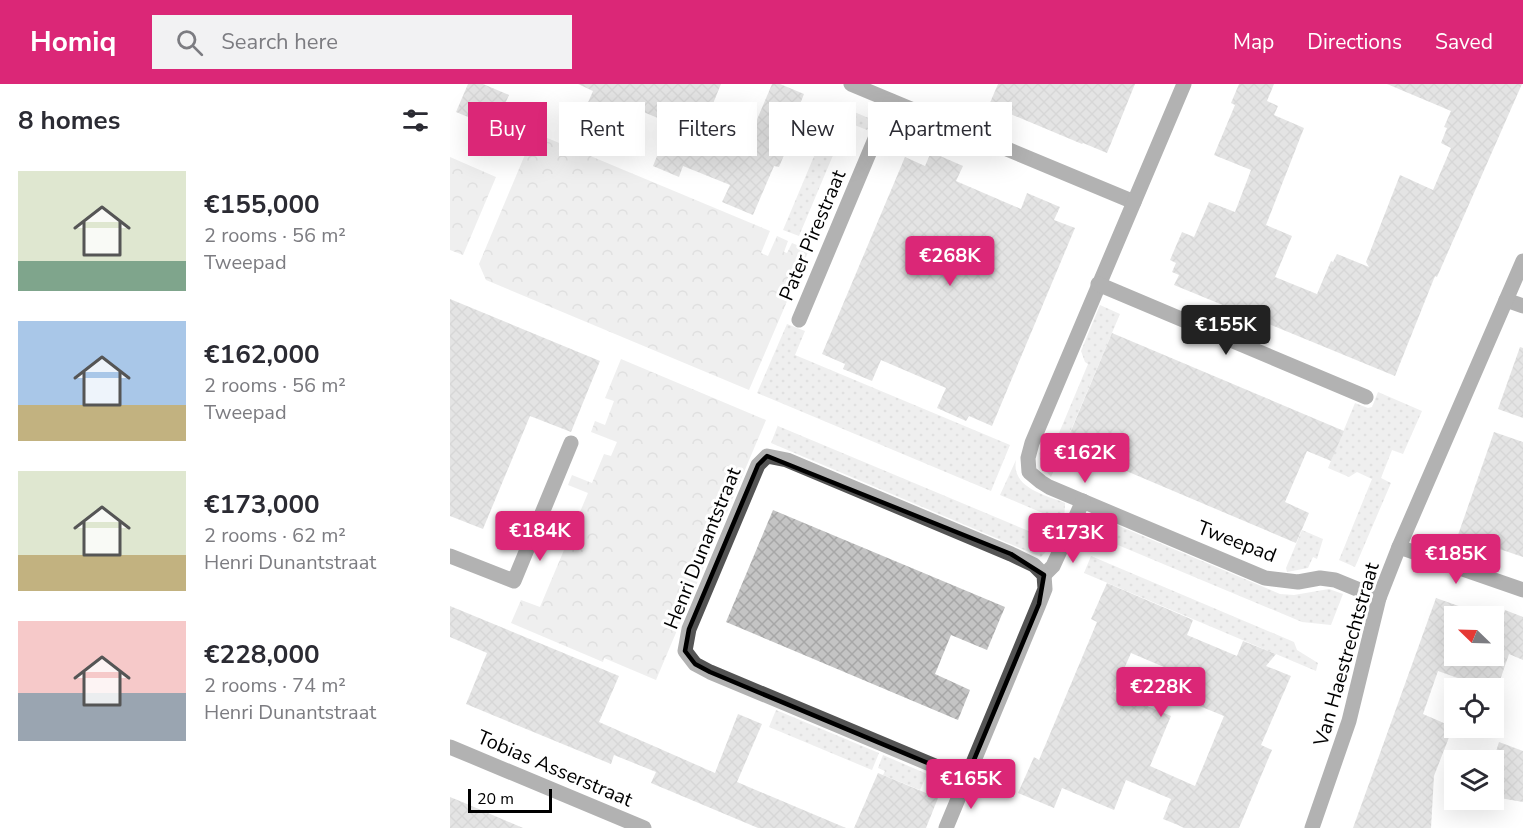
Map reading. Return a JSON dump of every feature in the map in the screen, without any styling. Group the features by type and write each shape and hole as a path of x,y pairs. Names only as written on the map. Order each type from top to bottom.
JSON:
{"street":[{"path":"851,84 1134,202 1184,84"},
{"name":"Pater Pirestraat","path":"799,320 891,101"},
{"name":"Tweepad","path":"1134,202 1098,284 1028,458 1029,472 1041,482 1083,501 1265,578 1298,582 1320,578 1335,580 1379,598"},
{"name":"Van Haestrechtstraat","path":"1312,828 1349,721 1379,598 1523,261"},
{"path":"1098,284 1366,397"},
{"path":"1506,300 1523,306"},
{"path":"450,556 514,581 572,443"},
{"name":"Henri Dunantstraat","path":"966,779 695,664 685,651 689,629 758,465 767,456 788,460 1011,554 1034,565 1044,575"},
{"path":"946,828 1045,589 1044,575 1053,566 1083,501"},
{"path":"1399,547 1523,590"},
{"name":"Tobias Asserstraat","path":"450,747 644,828"}],"highlighted area":[{"path":"767,456 1011,554 1044,575 1039,604 966,779 710,672 695,664 685,651 689,629 758,465"}],"green space":[{"path":"856,113 868,118 867,130 856,126"},
{"path":"547,138 559,143 559,156 590,156 770,231 761,253 768,256 777,236 788,241 784,252 787,253 792,243 809,250 749,390 486,280 479,264 524,156 547,156"},
{"path":"814,156 833,156 799,236 783,230"},
{"path":"450,157 496,177 463,255 450,250"},
{"path":"1100,305 1120,314 1051,477 1041,465 1039,453 1051,444 1054,445 1088,364 1081,351"},
{"path":"787,324 805,331 795,355 1010,445 991,491 757,393"},
{"path":"621,359 766,420 656,680 604,658 603,662 511,623 521,600 540,607 588,493 568,485 572,475 592,483 604,454 611,456 617,442 591,432 595,421 605,425 614,401 605,398"},
{"path":"1378,392 1422,411 1403,454 1392,450 1381,478 1391,483 1355,567 1339,560 1372,479 1357,472 1349,477 1328,468 1355,403 1368,408 1372,407"},
{"path":"778,425 1055,542 1041,557 771,443"},
{"path":"1016,460 1016,470 1024,484 1039,493 1065,503 1064,522 1000,495"},
{"path":"1093,515 1280,594 1294,595 1329,589 1343,594 1331,625 1302,622 1082,530"},
{"path":"1302,530 1323,539 1317,559 1313,557 1308,568 1287,572 1286,568"},
{"path":"1091,556 1294,642 1297,650 1318,663 1316,671 1084,573"},
{"path":"776,710 879,753 872,770 769,727"},
{"path":"883,755 927,774 920,790 883,775 885,771 878,768"}],"building":[{"path":"468,84 483,84 509,95 506,102 468,102 468,117 456,112"},
{"path":"578,84 721,84 714,102 657,102 657,118 645,113 645,102 588,102 593,91"},
{"path":"772,84 780,84 804,94 801,102 769,102 769,156 784,156 779,167 774,166 753,215 722,202 730,185 683,166 679,177 653,166 657,156 757,156 757,120"},
{"path":"998,84 1135,84 1107,153 1012,115 1012,102 990,102"},
{"path":"1239,84 1274,84 1267,101 1278,106 1274,115 1304,128 1266,225 1292,236 1275,277 1317,294 1331,261 1333,262 1337,254 1369,267 1366,262 1400,175 1433,190 1451,148 1441,143 1447,128 1444,127 1451,111 1387,84 1522,84 1437,277 1435,276 1395,376 1174,285 1179,275 1172,272 1176,263 1170,260 1182,232 1194,237 1209,202 1235,212 1251,170 1214,155 1235,105 1231,103"},
{"path":"929,156 940,156 963,166 956,181 1021,209 1027,193 1060,207 1054,220 1075,228 992,426 969,416 966,421 937,408 946,388 881,360 872,381 843,369 845,364 822,354 905,157 925,166"},
{"path":"450,299 600,361 571,432 530,416 483,529 450,516"},
{"path":"1112,333 1344,431 1331,461 1307,451 1285,502 1309,513 1296,543 1065,445"},
{"path":"1520,347 1523,348 1523,418 1498,409"},
{"path":"1494,432 1523,442 1523,557 1458,535"},
{"path":"773,510 1005,607 987,650 951,635 935,674 970,690 958,720 726,622"},
{"path":"1107,583 1193,620 1187,635 1237,656 1243,641 1276,654 1266,666 1291,676 1261,745 1272,750 1239,828 1184,828 1163,819 1171,799 1126,780 1114,810 1062,788 1054,808 1018,793 1034,757 1039,760 1097,622 1091,619","holes":["1131,653 1178,673 1170,694 1224,716 1195,786 1150,766 1171,716 1114,692"]},
{"path":"1436,598 1459,606 1444,606 1444,666 1504,666 1505,610 1523,617 1523,660 1509,654 1501,678 1458,678 1438,671 1423,714 1444,723 1444,738 1449,738 1434,776 1431,828 1353,828"},
{"path":"450,606 619,676 599,722 715,773 738,714 762,724 737,782 846,828 758,828 651,783 656,772 614,755 611,764 466,704 487,653 450,637"},
{"path":"1499,742 1523,751 1523,802 1504,799 1504,750 1496,750"},
{"path":"878,773 938,798 926,828 854,828"},
{"path":"450,797 467,804 523,828 450,828"}]}
